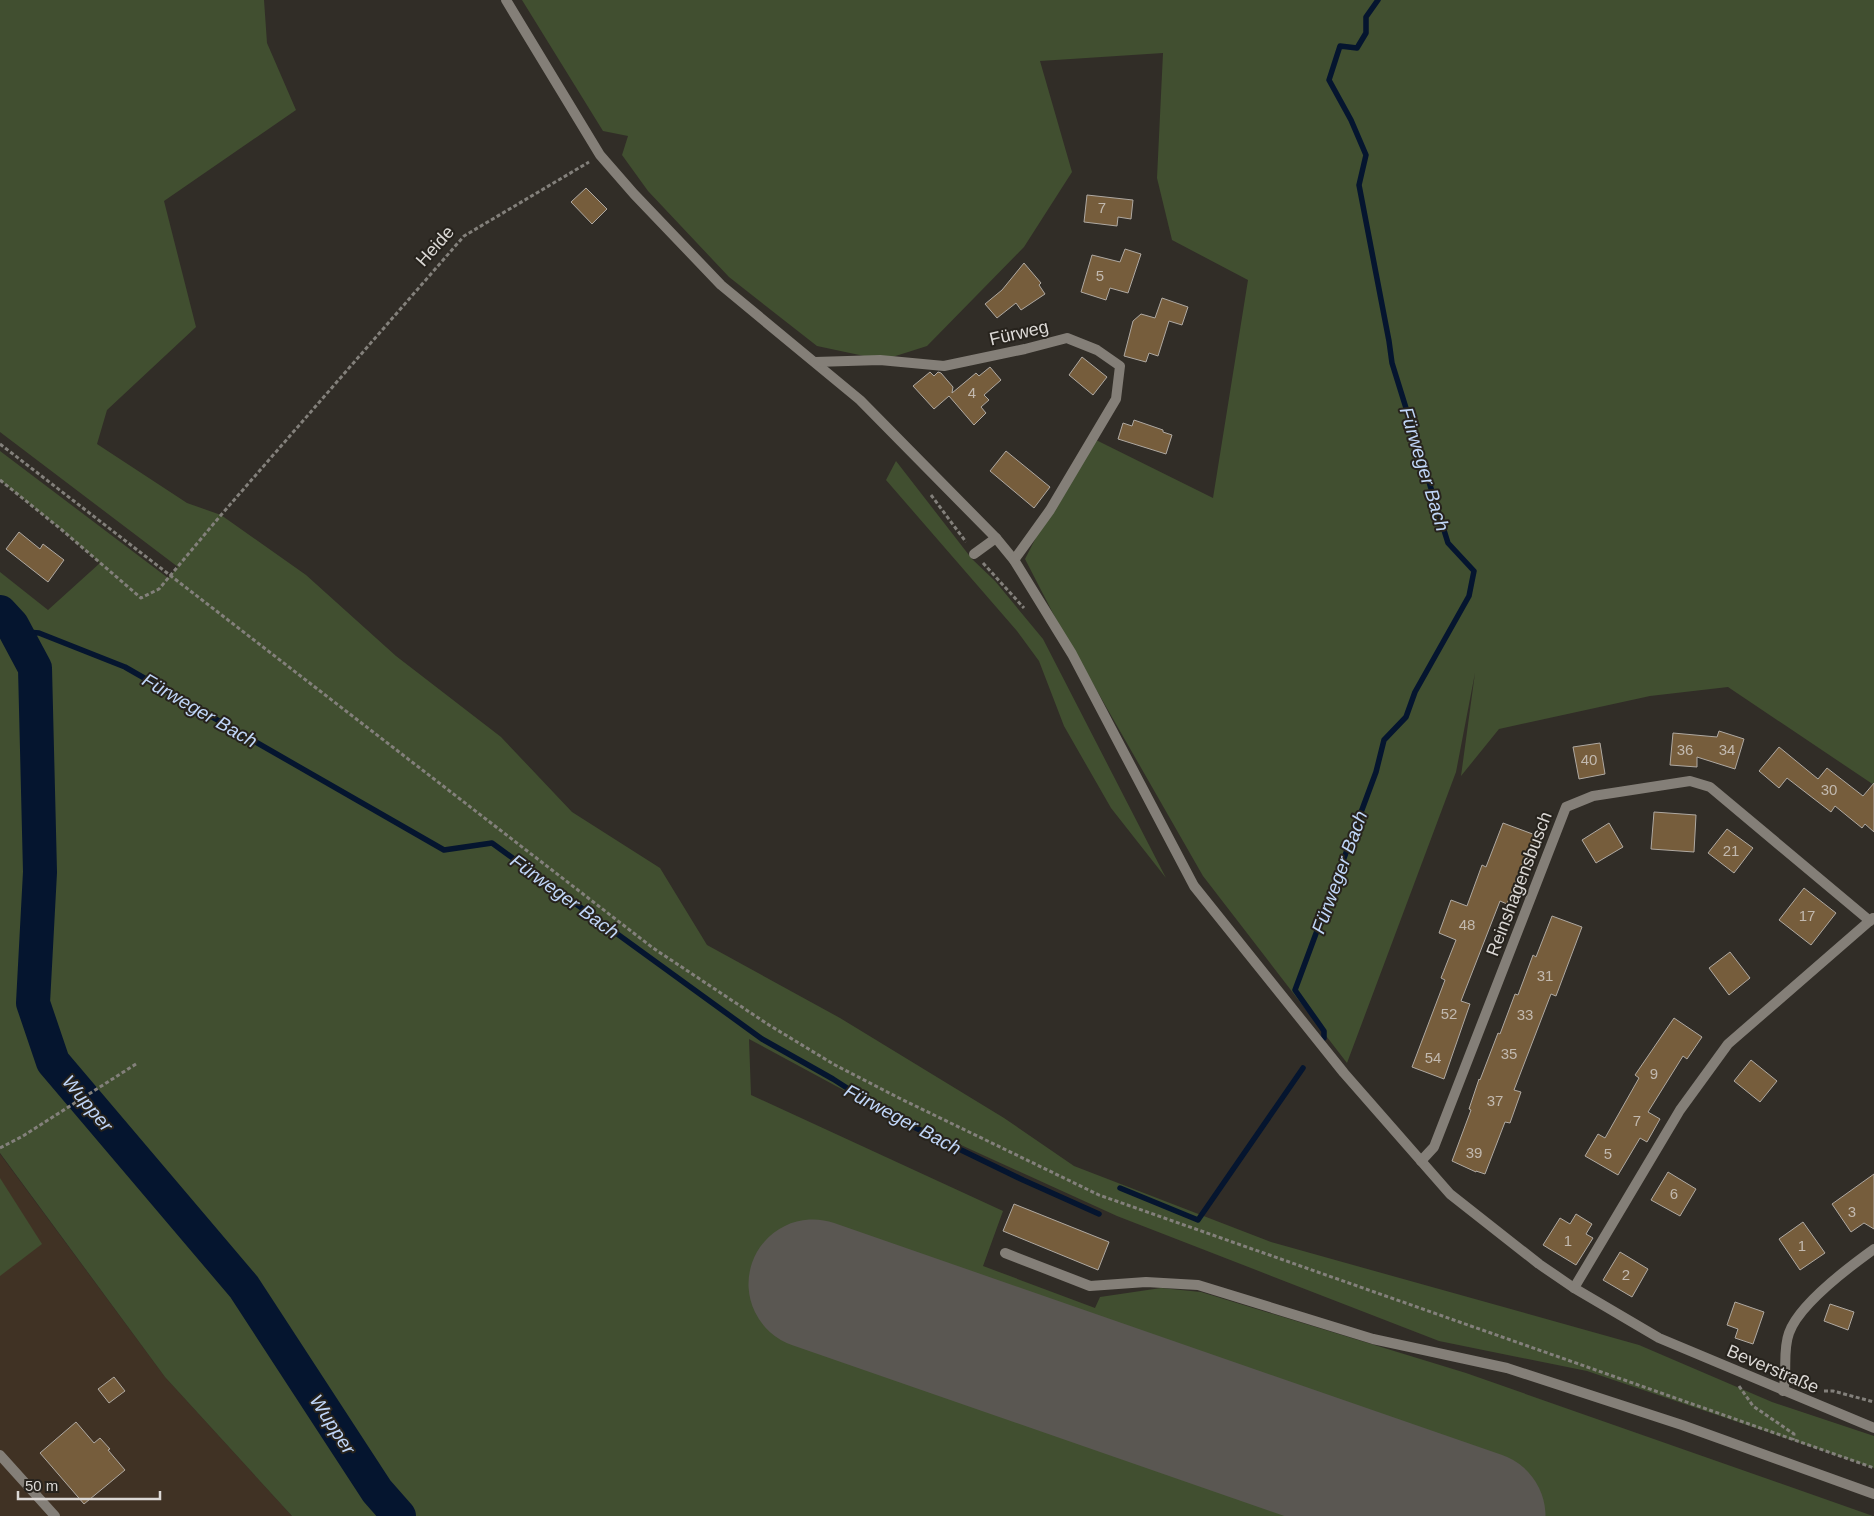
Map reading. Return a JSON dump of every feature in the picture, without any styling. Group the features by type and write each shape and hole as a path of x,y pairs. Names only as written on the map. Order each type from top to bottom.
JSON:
{"street":[{"path":"506,0 600,154"},
{"name":"Beverstraße","path":"600,154 634,194 721,285 860,400 996,538 1014,560 1072,654 1194,886 1344,1073 1450,1194 1538,1264 1574,1288 1659,1338 1874,1428"},
{"name":"Fürweg","path":"815,362 880,360 944,366 1067,338 1098,350 1120,366 1116,399 1050,510 1014,560"},
{"path":"974,554 996,538"},
{"name":"Reinshagensbusch","path":"1421,1160 1434,1148 1566,807 1592,796 1690,781 1710,787 1872,919 1728,1044 1680,1110 1574,1288"},
{"path":"1783,1391 1786,1381 1784,1369 1789,1334 1802,1311 1849,1267 1874,1249"},
{"path":"1005,1253 1090,1286 1146,1282 1198,1285 1373,1339 1507,1368 1682,1425 1874,1494"},
{"path":"0,1455 55,1516"}],"path":[{"name":"Heide","path":"0,480 141,598 159,589 464,236 600,154"},
{"path":"0,444 653,948 769,1025 835,1065 898,1098 1099,1194 1874,1468"},
{"path":"0,1148 31,1131 136,1064"},
{"path":"1742,1373 1739,1388 1748,1400 1753,1406 1794,1434 1793,1440"},
{"path":"1802,1399 1810,1392 1833,1390 1874,1402"}],"shaded area":[{"path":"0,1154 165,1377 292,1516 0,1516"}],"green space":[{"path":"0,0 264,0 267,43 296,110 164,201 196,327 107,410 97,444 187,503 221,515 306,575 396,656 501,737 572,812 660,868 707,945 840,1018 1004,1118 1074,1166 1271,1242 1639,1345 1772,1402 1874,1436 1874,1468 1587,1371 1439,1341 1117,1216 860,1099 749,1039 751,1095 1003,1211 983,1266 1095,1308 1100,1297 1161,1288 1201,1292 1466,1373 1873,1516 292,1516 165,1377 0,1153 0,572 48,610 100,563 0,480 0,451 168,578 178,567 0,432"},
{"path":"522,0 1874,0 1874,785 1728,687 1650,696 1499,729 1461,776 1475,673 1456,772 1347,1063 1203,876 1057,621 1025,559 1050,510 1092,438 1213,498 1248,280 1172,240 1157,178 1163,53 1040,61 1072,172 1024,247 927,346 883,360 817,346 729,277 648,191 622,155 628,136 603,131"},
{"path":"896,461 972,559 995,581 1043,639 1166,878 1111,808 1064,726 1039,661 1017,631 886,480"},
{"path":"0,1178 42,1244 0,1276"}],"building":[{"path":"586,188 607,209 592,224 571,202"},
{"path":"1087,195 1133,200 1131,219 1118,217 1117,226 1084,222"},
{"path":"1125,249 1141,254 1128,293 1110,288 1106,300 1081,292 1092,255 1120,262"},
{"path":"1024,263 1041,283 1039,285 1045,294 1021,310 1016,303 997,318 985,304 1002,290"},
{"path":"1162,298 1188,307 1182,325 1169,321 1158,356 1149,353 1146,362 1124,356 1133,321 1141,314 1155,318"},
{"path":"1082,357 1107,377 1093,395 1069,375"},
{"path":"990,367 1001,380 984,395 989,400 981,407 986,413 974,425 949,396 934,409 913,386 930,372 934,376 938,372 953,387 952,393 976,373 979,376"},
{"path":"1134,420 1172,435 1166,454 1118,439 1123,423 1132,426"},
{"path":"1006,451 1050,487 1034,508 990,471"},
{"path":"19,532 40,549 43,544 64,560 48,582 6,549"},
{"path":"1719,731 1744,739 1735,769 1697,757 1697,767 1670,765 1673,733 1717,737"},
{"path":"1600,743 1605,774 1579,779 1573,747"},
{"path":"1779,747 1818,779 1827,768 1863,796 1874,783 1874,832 1865,824 1862,828 1835,806 1831,812 1787,778 1779,788 1759,771"},
{"path":"1654,812 1696,815 1694,852 1651,849"},
{"path":"1503,823 1538,836 1528,862 1524,860 1507,904 1500,901 1461,1001 1470,1004 1444,1079 1412,1067 1445,980 1441,978 1456,940 1439,933 1451,900 1467,906 1482,865 1486,867"},
{"path":"1609,823 1623,847 1596,863 1582,840"},
{"path":"1727,829 1753,848 1734,873 1708,853"},
{"path":"1804,888 1836,913 1811,945 1779,920"},
{"path":"1552,916 1582,927 1556,996 1551,994 1514,1090 1521,1092 1510,1123 1505,1122 1485,1174 1476,1172 1452,1161 1471,1110 1469,1109 1479,1079 1498,1033 1500,1034 1515,994 1518,995 1533,955 1536,957"},
{"path":"1730,952 1750,978 1729,995 1709,968"},
{"path":"1674,1018 1702,1037 1687,1059 1683,1056 1648,1112 1660,1119 1647,1142 1640,1138 1618,1175 1585,1156 1598,1134 1605,1138 1639,1078 1635,1075"},
{"path":"1751,1060 1777,1081 1760,1102 1734,1081"},
{"path":"1668,1172 1696,1189 1680,1216 1651,1200"},
{"path":"1874,1174 1874,1229 1864,1223 1851,1232 1832,1204"},
{"path":"1014,1204 1109,1242 1098,1270 1003,1231"},
{"path":"1576,1214 1592,1224 1586,1234 1593,1238 1576,1265 1543,1245 1560,1218 1570,1224"},
{"path":"1803,1222 1825,1253 1800,1270 1779,1239"},
{"path":"1620,1252 1648,1269 1632,1297 1603,1280"},
{"path":"1735,1302 1764,1312 1753,1344 1735,1338 1738,1329 1727,1325"},
{"path":"1830,1304 1854,1312 1848,1330 1824,1321"},
{"path":"114,1377 125,1391 109,1403 98,1389"},
{"path":"76,1422 94,1443 100,1438 125,1470 84,1504 40,1453"}],"waterway":[{"name":"Fürweger Bach","path":"1324,1038 1324,1031 1295,990 1376,772 1384,740 1406,717 1415,692 1469,596 1474,571 1448,543 1392,363 1359,185 1366,155 1351,120 1329,80 1340,46 1357,48 1366,33 1366,17 1378,0"},
{"name":"Wupper","path":"0,612 12,625 35,668 40,872 33,1003 53,1062 244,1287 377,1491 399,1516"},
{"name":"Fürweger Bach","path":"15,631 39,633 125,667 444,850 492,843 762,1039 833,1079 889,1115 1023,1180 1099,1214"},
{"name":"Fürweger Bach","path":"1120,1188 1198,1220 1303,1068"}],"runway":[{"path":"813,1284 1481,1516"}]}
